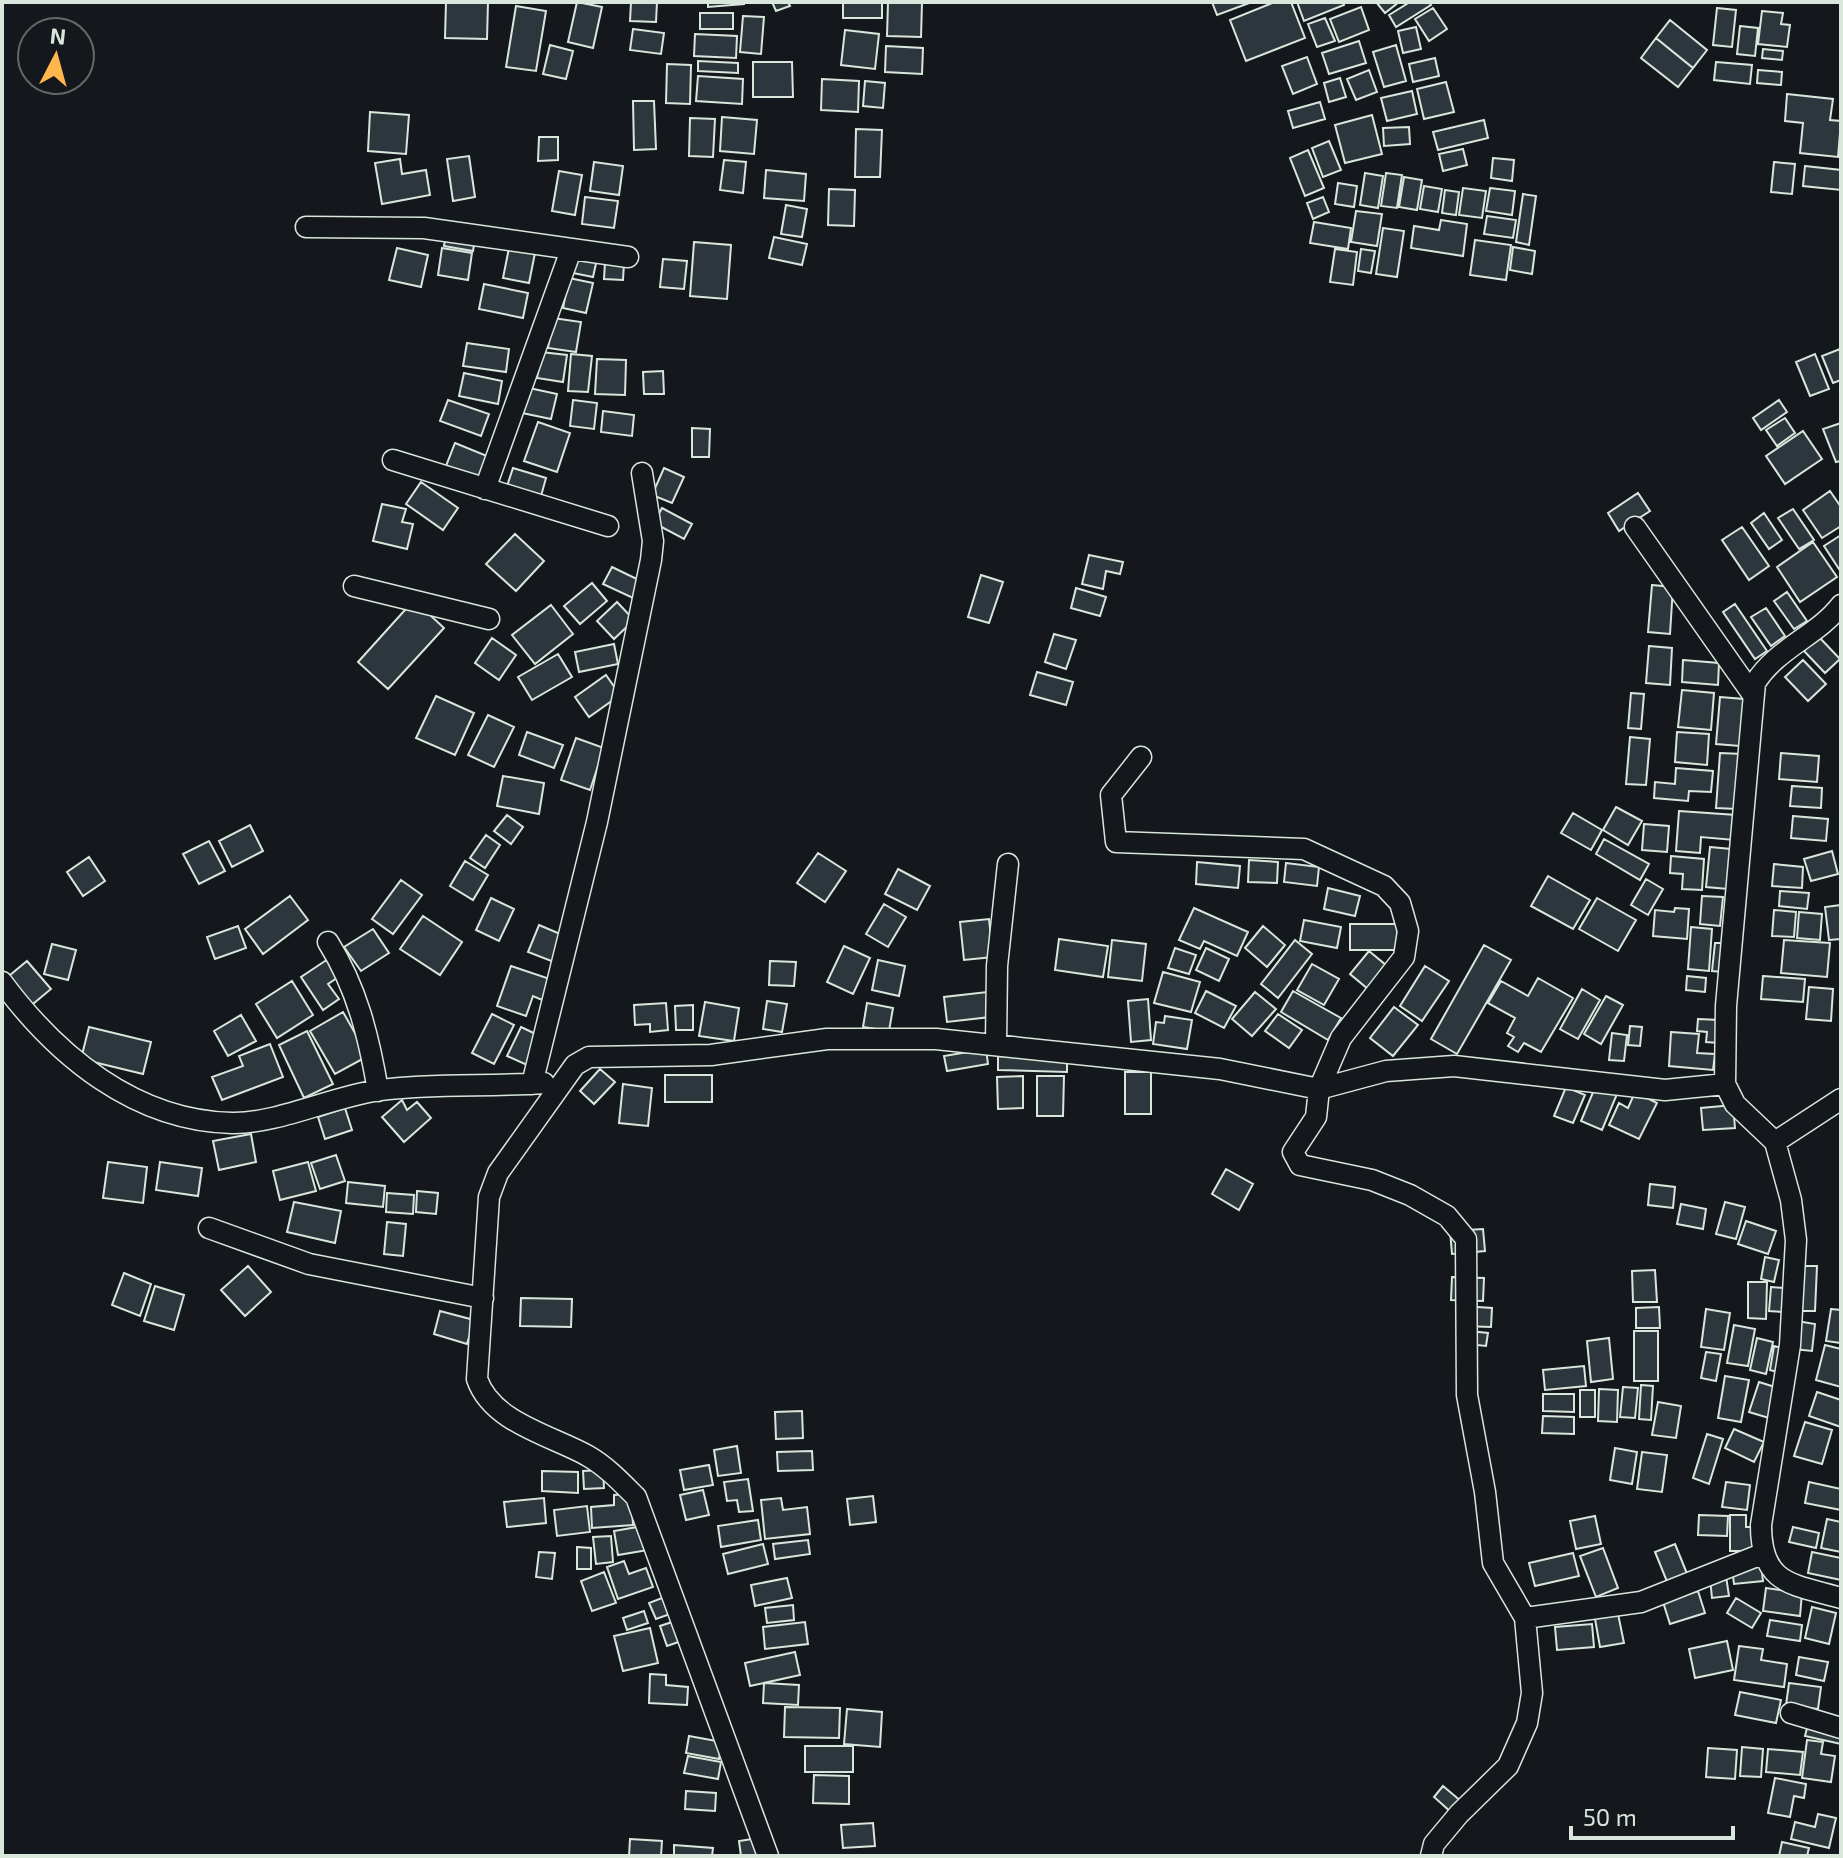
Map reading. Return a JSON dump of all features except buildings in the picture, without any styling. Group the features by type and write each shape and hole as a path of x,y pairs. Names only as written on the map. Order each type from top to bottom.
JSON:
{"street":[{"path":"306,227 424,228 628,257"},
{"path":"485,489 571,250"},
{"path":"393,460 608,526"},
{"path":"532,1084 597,822 651,560 653,541 642,473"},
{"path":"1635,527 1753,695"},
{"path":"354,586 489,619"},
{"path":"1841,605 1831,618 1769,664 1755,683 1726,1006 1725,1084 1735,1104 1775,1142 1791,1200 1796,1240 1790,1345 1761,1525 1762,1554 1773,1573 1786,1582 1841,1598"},
{"path":"1141,757 1111,795 1116,842 1304,849 1384,886 1400,903 1408,931 1404,957 1341,1038 1319,1089 1316,1117 1293,1152 1300,1165 1372,1180 1410,1195 1447,1216 1466,1239 1467,1395 1485,1492 1493,1563 1525,1618 1532,1693 1527,1723 1508,1766 1459,1814 1434,1844 1431,1856"},
{"path":"996,1044 997,966 1008,864"},
{"path":"328,942 344,968 360,1006 378,1091"},
{"path":"2,982 25,1013 90,1074 154,1110 233,1123 378,1091 564,1082"},
{"path":"768,1856 636,1497 601,1465 533,1434 485,1396 477,1379 489,1197 498,1173 575,1065 589,1057 602,1055 711,1055 827,1039 936,1039 1220,1069 1319,1089 1386,1071 1454,1066 1665,1090 1725,1084"},
{"path":"1775,1142 1841,1099"},
{"path":"209,1228 309,1264 483,1298"},
{"path":"1525,1618 1641,1602 1762,1554"},
{"path":"1791,1713 1841,1728"}]}
